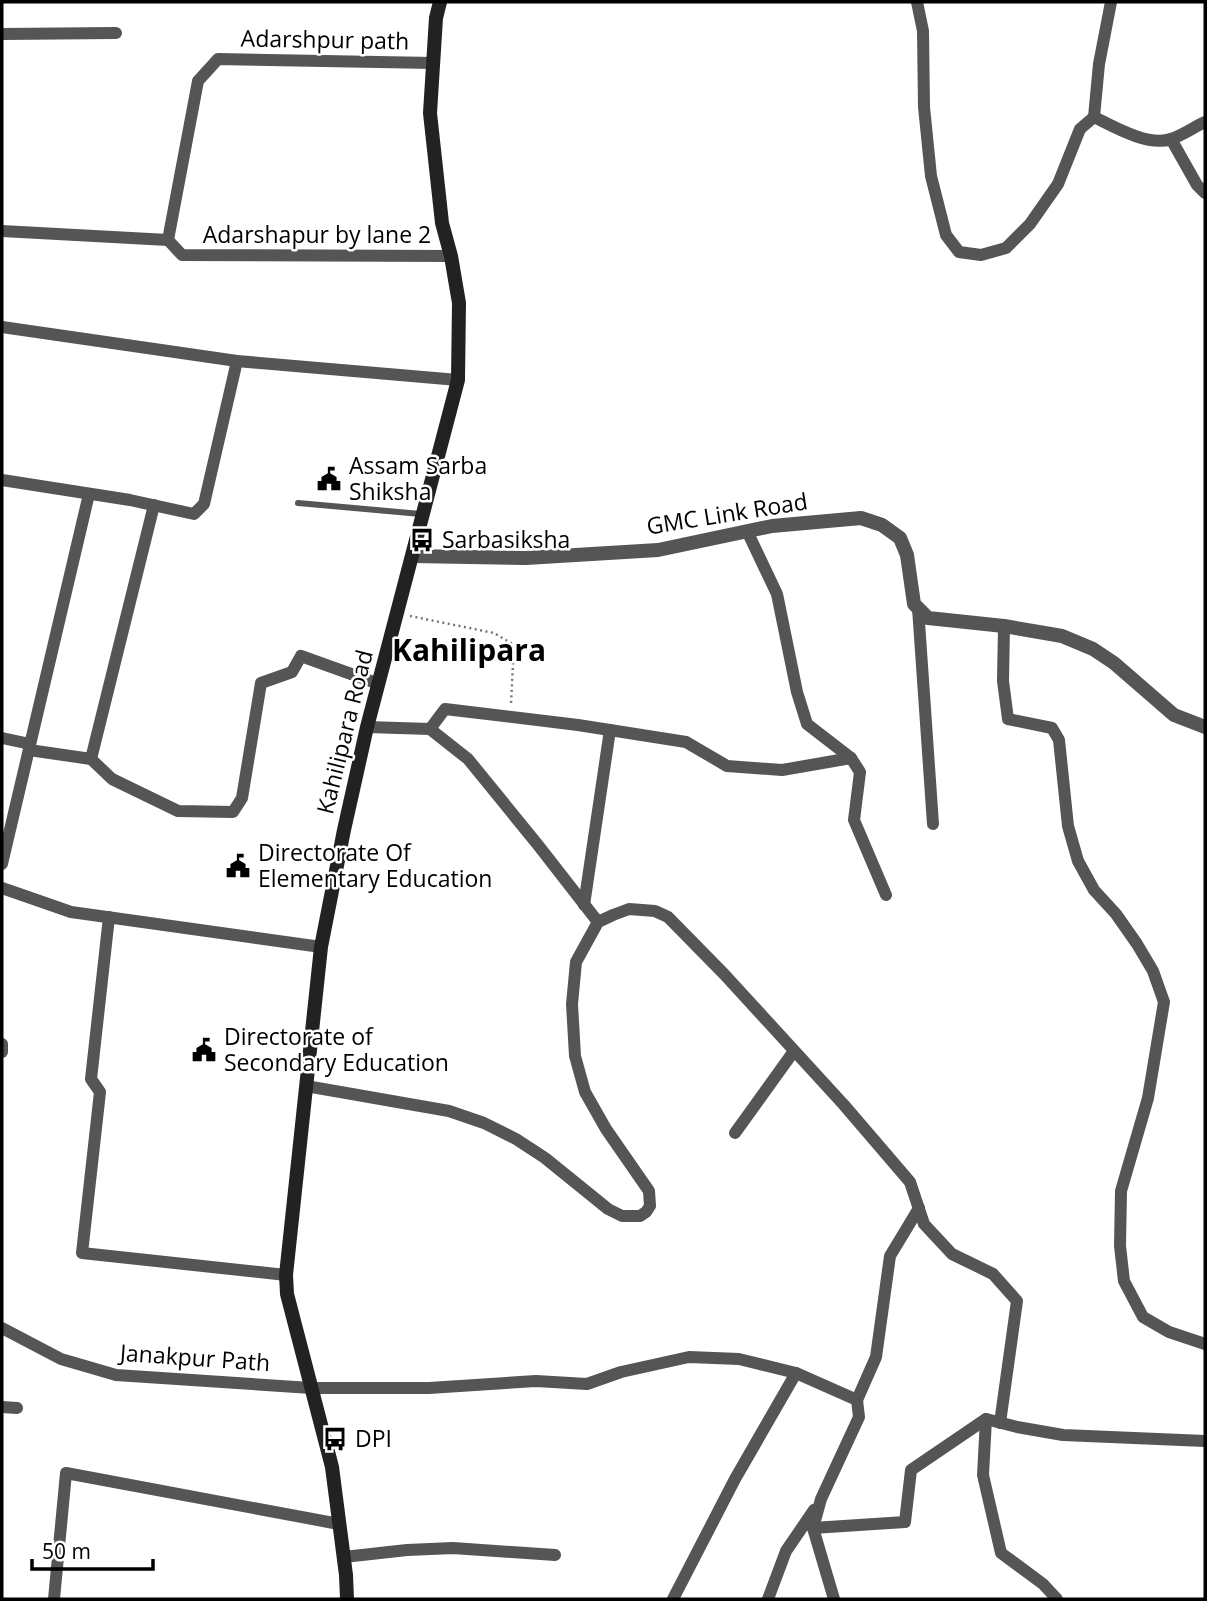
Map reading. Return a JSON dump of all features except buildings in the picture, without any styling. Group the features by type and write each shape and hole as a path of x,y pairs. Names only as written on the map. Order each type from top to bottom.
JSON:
{"main road":[{"name":"Kahilipara Road","path":"347,1599 332,1467 287,1294 286,1275 321,947 368,727 458,380 459,303 442,223 430,113 436,18 440,2"}],"street":[{"path":"916,2 923,31 924,107 931,176 946,235 959,252 981,255 1006,248 1030,224 1058,184 1080,130 1094,117 1099,64 1111,2"},
{"path":"2,34 116,33"},
{"name":"Adarshpur path","path":"168,240 198,81 218,59 434,62"},
{"path":"1094,117 1122,131 1157,142 1171,139 1205,122"},
{"path":"1171,139 1197,185 1205,193"},
{"path":"2,231 168,240"},
{"name":"Adarshapur by lane 2","path":"168,240 182,255 451,256"},
{"path":"2,327 237,360 458,380"},
{"path":"2,480 194,514 204,503 237,360"},
{"path":"2,864 89,494"},
{"path":"91,759 154,505"},
{"name":"GMC Link Road","path":"413,556 526,558 658,550 772,526 861,518 882,525 900,538 907,555 914,604 918,608"},
{"path":"747,531 777,594 797,692 807,724 851,758 860,772 854,820 886,895"},
{"path":"918,608 928,618 1004,626 1062,636 1093,649 1114,663 1174,715 1205,727"},
{"path":"918,608 933,824"},
{"path":"1004,626 1003,681 1007,719 1052,728 1059,740 1068,826 1078,861 1094,890 1116,914 1137,944 1153,971 1164,1002 1148,1098 1121,1191 1120,1246 1124,1281 1143,1317 1169,1332 1205,1344"},
{"path":"2,738 29,747 91,759 112,779 178,811 233,812 242,798 261,684 292,672 301,656 379,684"},
{"path":"430,729 445,709 686,742 727,766 782,770 851,758"},
{"path":"368,727 430,729 468,759 598,922"},
{"path":"584,905 610,730"},
{"path":"2,888 71,912 321,947"},
{"path":"306,1086 449,1111 484,1124 516,1139 545,1158 608,1209 622,1216 640,1216 650,1206 649,1191 606,1129 586,1092 575,1055 572,1004 576,962 598,922 629,909 655,911 668,917 724,974 911,1182 924,1224 952,1254 993,1274 1017,1301 1000,1423"},
{"path":"109,917 90,1079 100,1092 82,1253 286,1275"},
{"path":"2,1044 2,1052"},
{"path":"735,1133 794,1051"},
{"path":"768,1599 786,1551 821,1499 859,1417 856,1400 876,1357 890,1256 919,1208"},
{"name":"Janakpur Path","path":"2,1328 61,1359 116,1375 311,1388 429,1388 536,1381 587,1384 621,1372 689,1357 739,1359 796,1373 856,1400"},
{"path":"673,1599 735,1479 796,1373"},
{"path":"2,1407 17,1408"},
{"path":"986,1419 1063,1435 1205,1441"},
{"path":"813,1528 905,1522 911,1470 986,1419"},
{"path":"986,1419 983,1475 1001,1553 1043,1584 1057,1599"},
{"path":"54,1599 66,1473 339,1524"},
{"path":"821,1499 813,1528 834,1599"},
{"path":"344,1557 453,1548 555,1555"}],"lane":[{"path":"298,503 423,514"}],"path":[{"path":"408,616 494,633 514,645 511,717"}],"place":[{"name":"Assam Sarba Shiksha","path":"329,479"},
{"name":"Sarbasiksha","path":"422,540"},
{"name":"Directorate Of Elementary Education","path":"238,866"},
{"name":"Directorate of Secondary Education","path":"204,1050"},
{"name":"DPI","path":"335,1439"}],"district":[{"name":"Kahilipara","path":"469,651"}]}
